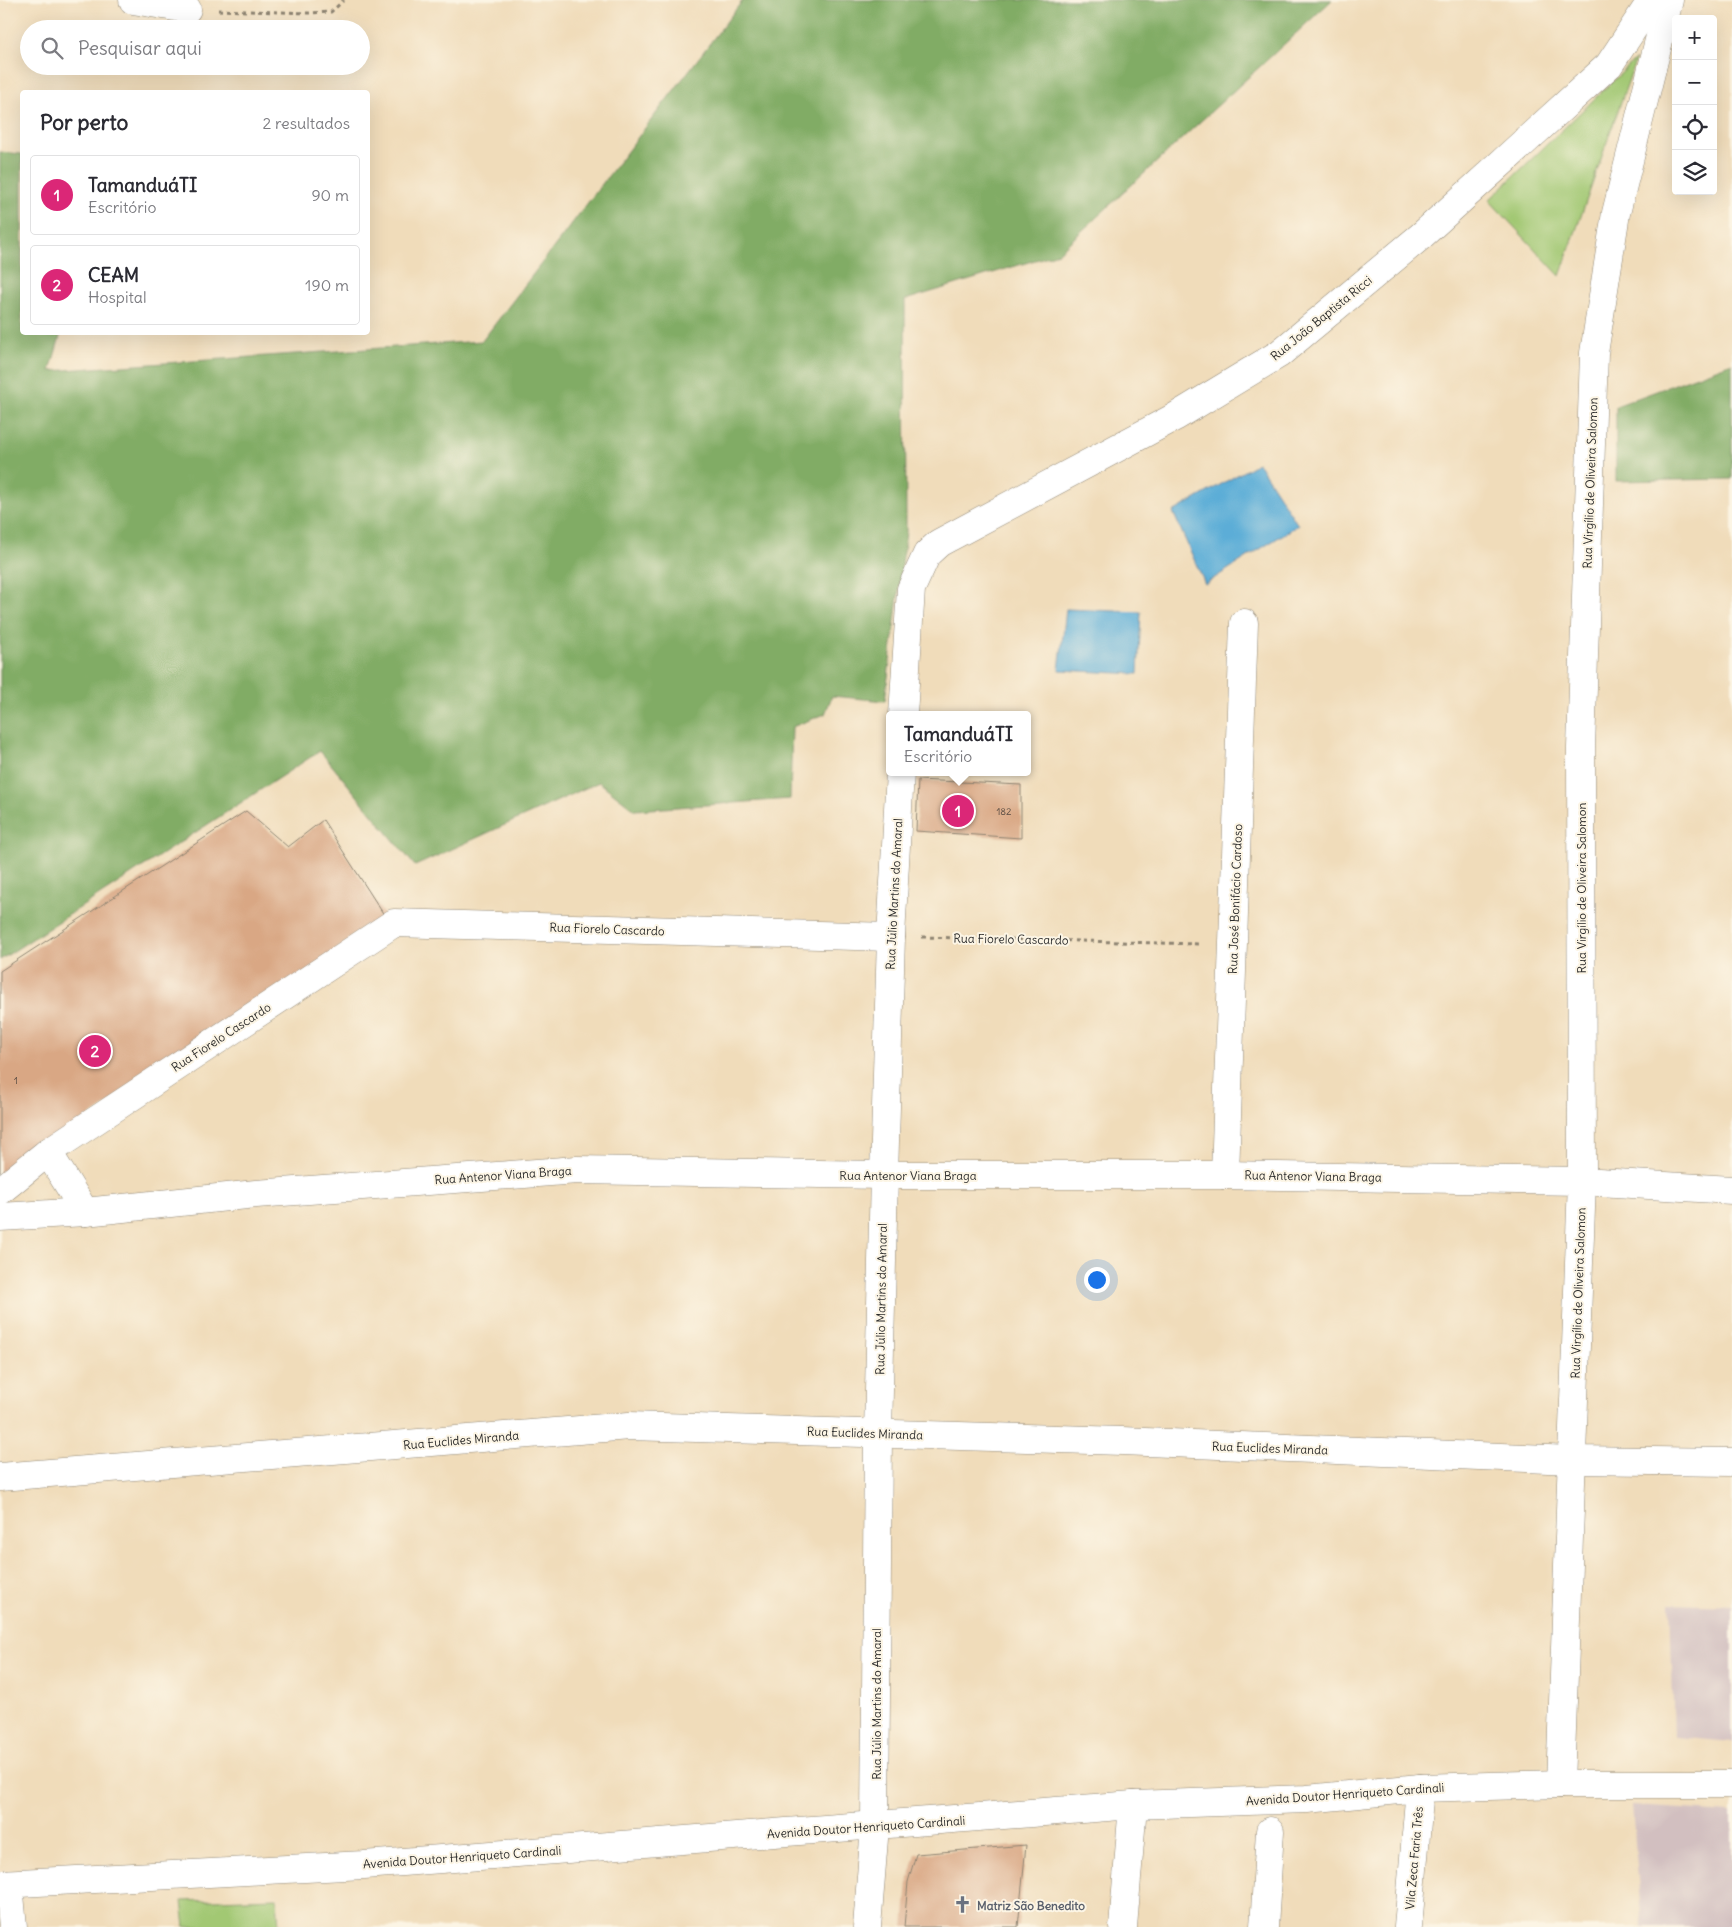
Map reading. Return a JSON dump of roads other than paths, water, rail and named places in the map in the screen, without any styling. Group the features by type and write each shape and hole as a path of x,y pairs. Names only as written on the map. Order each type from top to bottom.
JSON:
{"street":[{"path":"133,0 187,9"},
{"name":"Rua João Baptista Ricci","path":"904,711 911,589 927,554 939,543 1175,417 1279,354 1421,236 1609,65 1652,0"},
{"name":"Rua Virgílio de Oliveira Salomon","path":"1560,1784 1582,1181 1581,748 1594,353 1616,213 1669,0"},
{"name":"Rua José Bonifácio Cardoso","path":"1225,1175 1244,623"},
{"name":"Rua Júlio Martins do Amaral","path":"867,1927 875,1826 878,1434 884,1175 891,937 900,776"},
{"name":"Rua Fiorelo Cascardo","path":"0,1191 48,1152 394,923 891,937"},
{"path":"48,1152 86,1212"},
{"name":"Rua Antenor Viana Braga","path":"0,1217 86,1212 256,1194 576,1170 884,1175 1225,1175 1582,1181 1732,1190"},
{"name":"Rua Euclides Miranda","path":"0,1477 629,1426 1572,1460 1732,1462"},
{"name":"Avenida Doutor Henriqueto Cardinali","path":"5,1884 364,1865 1133,1805 1306,1799 1420,1788 1560,1784 1732,1784"},
{"name":"Vila Zeca Faria Três","path":"1408,1927 1420,1788"},
{"path":"1122,1927 1133,1805"},
{"path":"1264,1927 1270,1831"},
{"path":"5,1884 13,1927"}],"water":[{"path":"1258,463 1298,525 1205,584 1173,512"},
{"path":"1066,609 1141,612 1138,674 1059,670"}],"place":[{"name":"TamanduáTI","path":"958,811"},
{"name":"CEAM","path":"95,1051"},
{"name":"Matriz São Benedito","path":"963,1905"}]}
